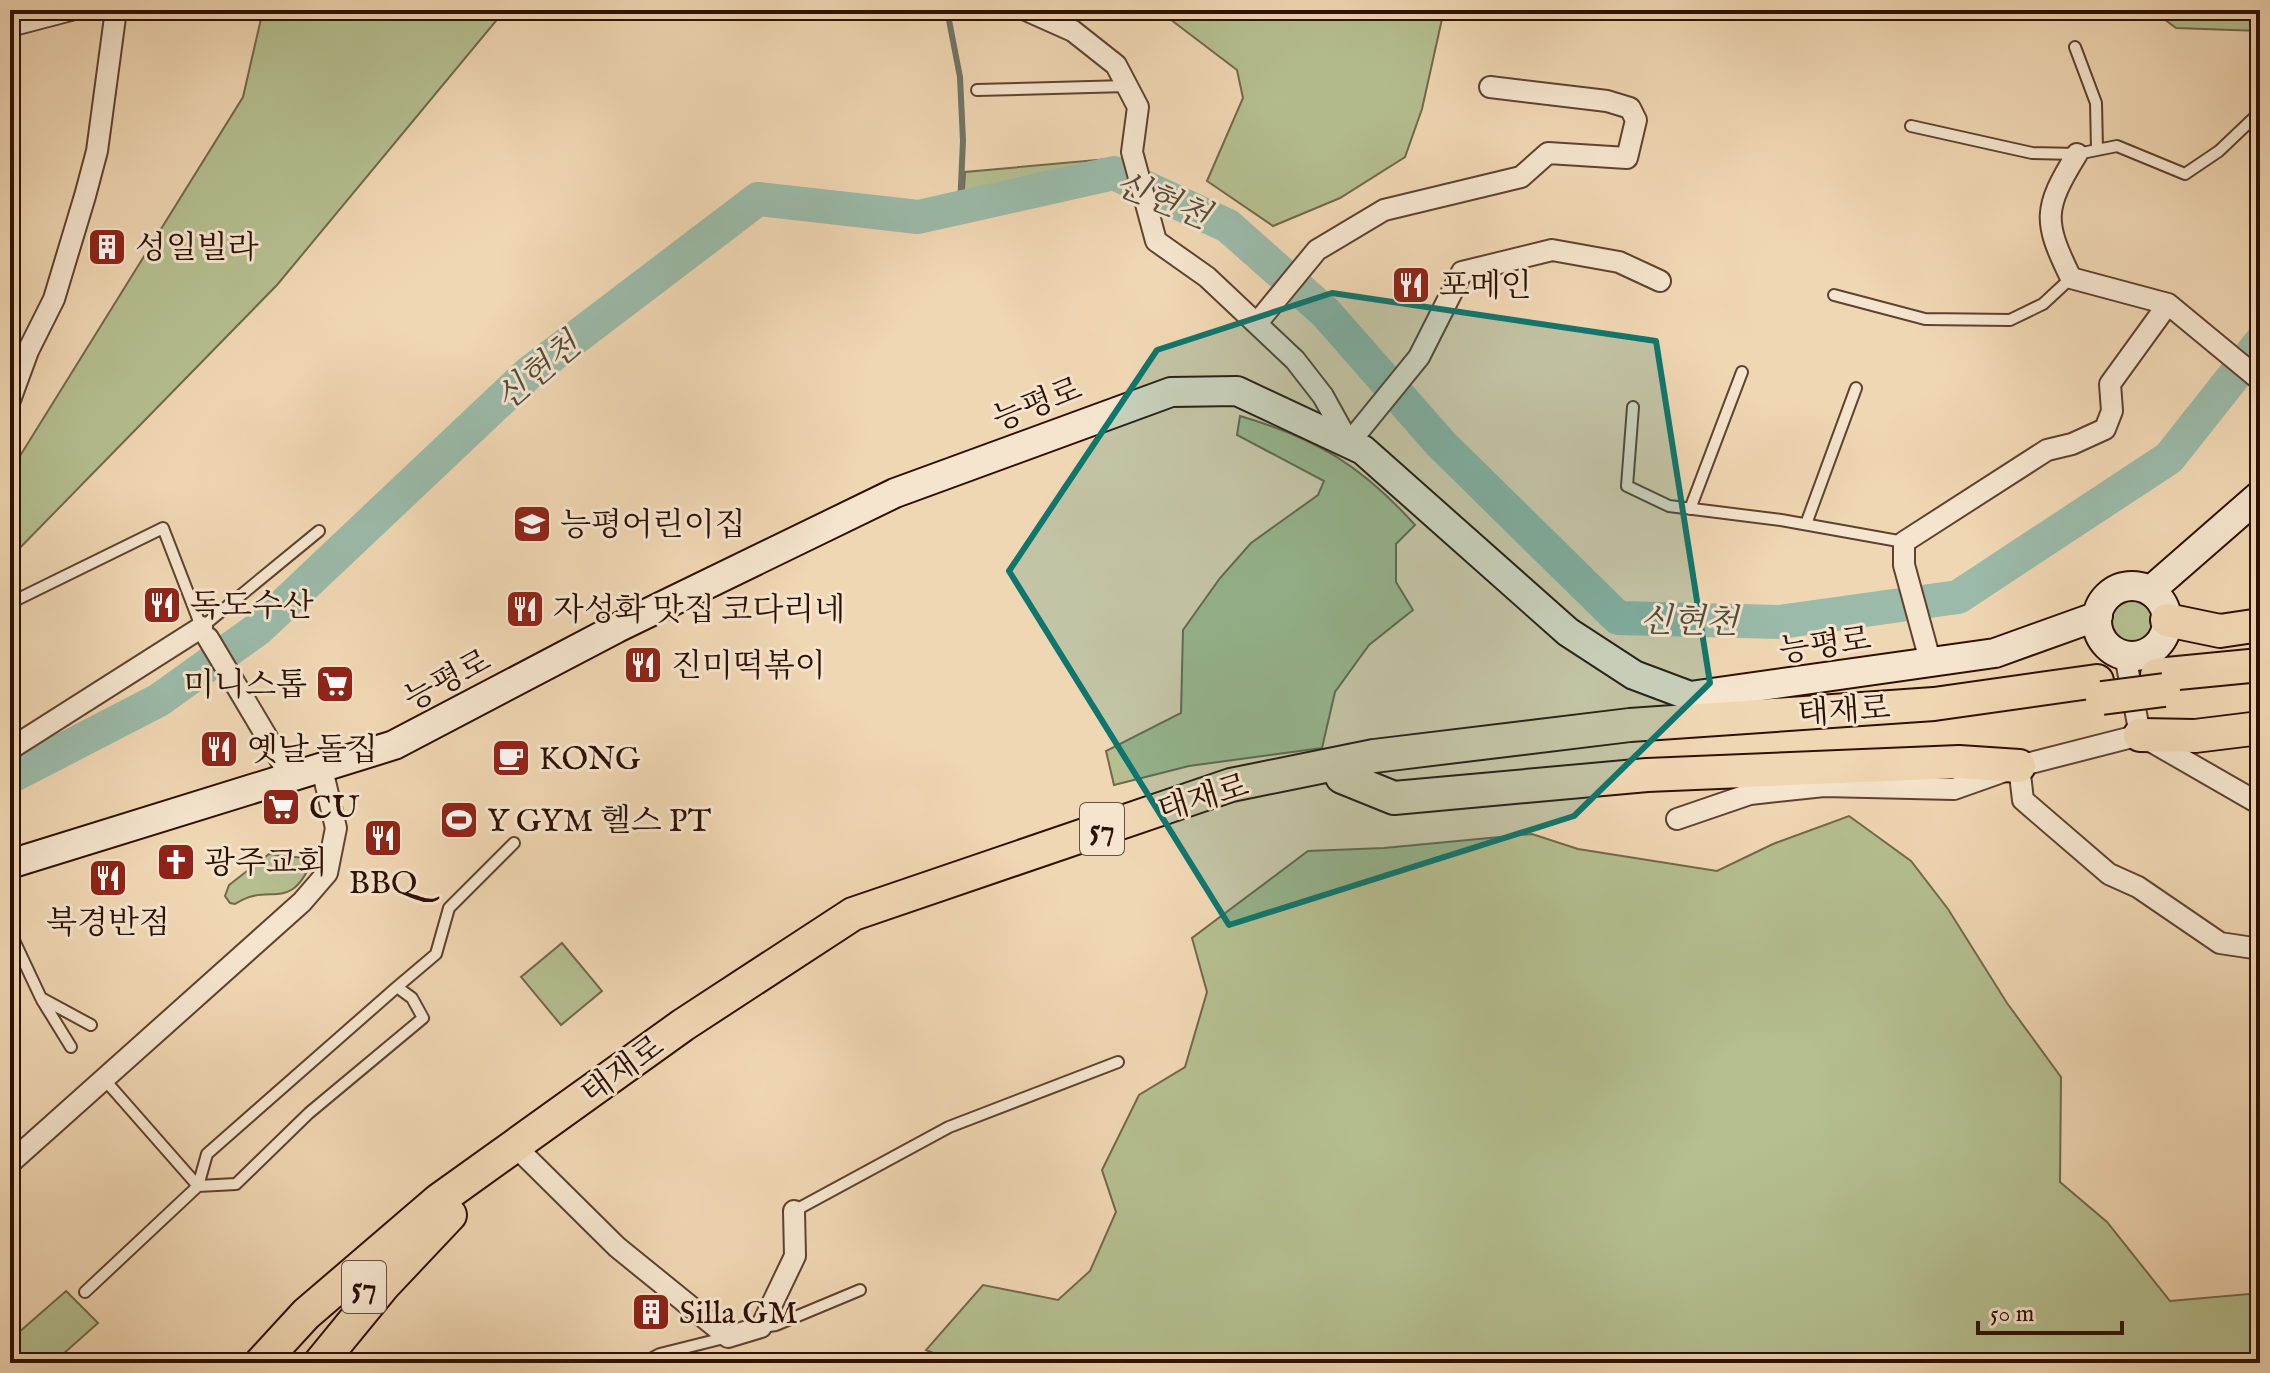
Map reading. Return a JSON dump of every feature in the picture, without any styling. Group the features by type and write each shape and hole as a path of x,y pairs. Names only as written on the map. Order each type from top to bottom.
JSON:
{"highway":[{"path":"2159,604 2220,631 2260,625"},
{"name":"57","path":"2099,689 2144,671 2260,665"},
{"name":"57","path":"2144,671 2260,679"},
{"name":"태재로","path":"261,1363 306,1314 683,1025 853,914 1231,785 1603,729 2099,689"},
{"name":"태재로","path":"282,1363 445,1208 689,1036 863,927 1048,860 1340,770 1940,721 2099,689"},
{"path":"2140,735 2195,736 2260,728"},
{"path":"1340,770 1394,798 1647,775 1959,762 2019,766"},
{"path":"238,1363 341,1266 400,1218 445,1208"},
{"path":"320,1363 445,1208"}],"main road":[{"name":"능평로","path":"11,862 394,745 617,628 895,493 1171,392 1237,391 1363,450 1568,632 1634,675 1690,696 1995,653 2062,629 2098,623"},
{"path":"2159,604 2128,586 2108,596 2098,623 2109,647 2144,671 2160,642 2159,604 2187,556 2260,495"}],"street":[{"path":"10,26 71,10"},
{"path":"10,400 28,351 54,299 89,181 97,151 116,10"},
{"path":"1026,10 1073,31 1116,65 1138,107 1132,152 1156,241 1207,277 1305,372 1323,396 1349,443 1419,357 1462,272 1552,250 1619,262 1660,281"},
{"path":"1257,323 1317,250 1384,210 1521,177 1548,153 1627,158 1636,120 1630,108 1607,101 1490,87"},
{"path":"2087,152 2055,189 2049,233 2071,278 2168,304 2260,380"},
{"path":"1931,664 1904,565 1904,542 2047,450 2072,444 2105,429 2112,411 2110,384 2168,304"},
{"path":"10,749 205,633 254,710 290,776"},
{"path":"2140,735 2144,671"},
{"path":"1677,819 1750,794 1824,786 1954,789 2019,766 2140,735 2260,804"},
{"path":"2019,766 2023,800 2109,874 2138,887 2220,943 2260,949"},
{"path":"10,1163 302,902 327,873 336,828 322,769"},
{"path":"524,1155 617,1247 728,1337 761,1327 795,1256 794,1211"}],"lane":[{"path":"2075,47 2096,103 2087,152"},
{"path":"977,90 1127,86"},
{"path":"1911,126 2032,153 2087,152 2117,146 2185,174 2219,151 2260,112"},
{"path":"1834,295 1925,319 2010,320 2043,304 2071,278"},
{"path":"1690,509 1742,372"},
{"path":"1806,524 1856,388"},
{"path":"1633,407 1627,486 1669,506 1806,524 1904,542"},
{"path":"10,603 163,528 205,633 319,531"},
{"path":"1518,726 1580,723 1603,729"},
{"path":"1340,770 1397,743 1451,734"},
{"path":"85,1292 198,1186 207,1154 436,954 449,908 514,843"},
{"path":"10,932 41,998 71,1047"},
{"path":"198,1186 236,1184 309,1113 423,1018 412,998 397,987"},
{"path":"41,998 91,1025"},
{"path":"794,1211 949,1127 1118,1062"},
{"path":"104,1079 198,1186"},
{"path":"761,1327 776,1325 860,1290"},
{"path":"643,1363 660,1354 728,1337"}],"highlighted area":[{"path":"1332,293 1656,341 1710,683 1574,816 1229,925 1009,571 1157,350"}],"green space":[{"path":"263,10 505,10 277,285 10,558 10,472 243,97"},
{"path":"1158,10 1444,10 1422,109 1405,157 1340,198 1273,226 1207,181 1243,98 1237,70"},
{"path":"2152,10 2260,10 2260,31 2176,28"},
{"path":"1119,158 1122,170 963,204 965,172"},
{"path":"1240,416 1292,434 1336,457 1376,486 1415,525 1396,544 1396,582 1413,610 1369,645 1335,692 1322,748 1189,766 1114,785 1106,751 1181,713 1183,630 1220,578 1251,543 1318,495 1324,481 1237,435"},
{"path":"2132,596 2150,603 2157,621 2150,639 2132,646 2114,639 2107,621 2114,603"},
{"path":"1849,816 1911,861 1948,909 2007,1003 2061,1077 2060,1182 2107,1222 2170,1301 2260,1293 2260,1363 957,1363 926,1350 983,1285 1058,1300 1090,1271 1116,1212 1102,1170 1139,1095 1185,1067 1207,992 1192,938 1308,851 1384,848 1532,834 1578,849 1717,871 1773,844"},
{"path":"269,854 313,859 296,887 287,892 230,903 225,896 229,885"},
{"path":"562,943 602,991 561,1025 521,977"},
{"path":"66,1291 98,1323 53,1363 10,1363 10,1340"}],"waterway":[{"path":"947,10 960,77 963,141 960,207"},
{"name":"신현천","path":"10,777 159,700 258,629 529,373 758,199 918,217 1114,173 1228,226 1325,312 1441,444 1618,618 1780,622 1958,597 2169,458 2260,343"}],"place":[{"name":"성일빌라","path":"107,247"},
{"name":"포메인","path":"1411,285"},
{"name":"능평어린이집","path":"532,524"},
{"name":"독도수산","path":"162,605"},
{"name":"자성화 맛집 코다리네","path":"525,609"},
{"name":"진미떡볶이","path":"643,665"},
{"name":"미니스톱","path":"335,684"},
{"name":"옛날 돌집","path":"219,749"},
{"name":"KONG","path":"511,758"},
{"name":"CU","path":"281,807"},
{"name":"Y GYM 헬스 PT","path":"459,820"},
{"name":"BBQ","path":"383,838"},
{"name":"광주교회","path":"176,862"},
{"name":"북경반점","path":"108,878"},
{"name":"Silla GM","path":"651,1312"}]}
